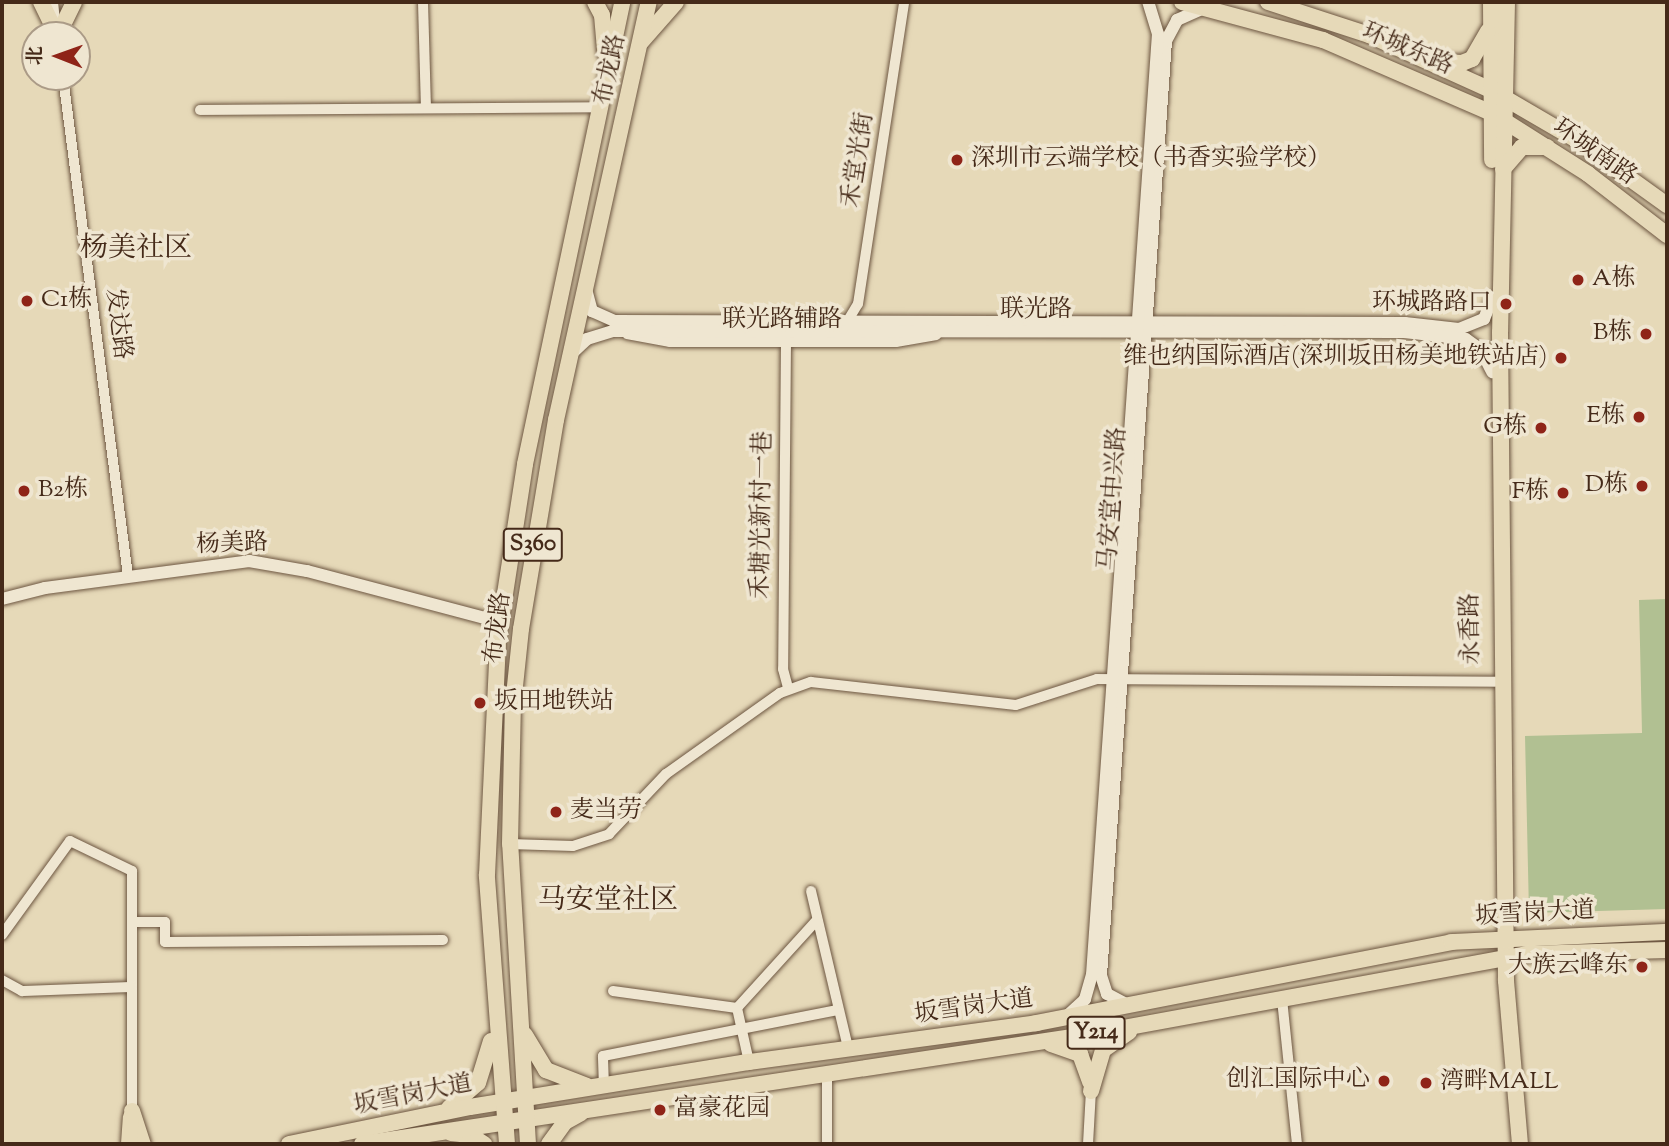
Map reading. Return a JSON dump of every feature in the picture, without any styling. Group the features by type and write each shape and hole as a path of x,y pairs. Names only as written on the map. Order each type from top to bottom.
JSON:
{"main road":[{"path":"41,2 50,21"},
{"path":"64,21 74,2"},
{"path":"595,2 602,15 607,68"},
{"name":"布龙路","path":"507,1144 500,1102 487,875 500,622 525,464 622,2"},
{"name":"布龙路","path":"528,1144 524,1117 526,1099 510,844 513,705 521,629 542,491 649,2"},
{"path":"640,44 676,2"},
{"name":"环城东路","path":"1182,2 1214,8 1323,40 1405,71 1498,116"},
{"name":"环城东路","path":"1268,2 1312,8 1498,94"},
{"path":"1498,94 1507,2"},
{"path":"1491,10 1498,116"},
{"path":"1431,61 1462,63 1472,59 1484,43 1491,10"},
{"name":"环城南路","path":"1498,94 1575,139 1667,205"},
{"name":"环城南路","path":"1498,116 1548,148 1667,235"},
{"name":"永香路","path":"1498,116 1502,171 1502,961 1510,1144"},
{"name":"永香路","path":"1498,116 1492,372 1495,682 1502,939"},
{"path":"1502,171 1522,147 1548,148"},
{"name":"坂雪岗大道","path":"289,1144 500,1102 749,1062 1065,1017 1451,942 1667,932"},
{"name":"坂雪岗大道","path":"362,1144 503,1120 1039,1042 1502,961 1526,954 1667,950"},
{"name":"永香路","path":"1502,961 1520,1144"},
{"path":"519,1013 527,1040 546,1070 600,1088"},
{"path":"437,1113 478,1083 489,1056 495,1018"},
{"path":"1091,1091 1107,1045 1147,1024"},
{"path":"1039,1042 1069,1047 1080,1054 1091,1091"},
{"path":"549,1144 565,1122 597,1107"},
{"path":"130,1144 132,1111"},
{"path":"132,1111 143,1144"},
{"path":"424,1133 470,1135 484,1144"}],"street":[{"path":"52,2 55,21"},
{"path":"423,2 426,108"},
{"path":"871,322 862,303 906,2"},
{"name":"禾堂光街","path":"847,322 858,304 906,2"},
{"name":"马安堂中兴路","path":"1132,1005 1114,1000 1101,975 1158,34 1148,2"},
{"name":"马安堂中兴路","path":"1142,327 1166,41 1172,26 1185,13 1214,8"},
{"name":"发达路","path":"65,91 128,576"},
{"path":"200,110 598,107"},
{"name":"联光路","path":"586,286 592,311 614,321 871,322 1404,332 1458,337 1481,350 1492,372"},
{"name":"联光路","path":"571,355 587,339 613,331 950,331 1405,323 1459,328 1483,319 1492,299"},
{"name":"联光路辅路","path":"613,331 670,341 896,342 950,331"},
{"name":"禾塘光新村一巷","path":"786,342 783,669 788,688"},
{"name":"杨美路","path":"2,599 220,562 267,562 500,622"},
{"path":"510,844 573,846 608,834 666,774 788,688 826,682 1016,705 1084,681 1118,679 1495,682"},
{"name":"马安堂中兴路","path":"1065,1017 1085,999 1092,975 1118,679"},
{"path":"2,935 70,841 132,871 132,1111"},
{"path":"811,891 848,1048"},
{"path":"737,1008 817,920"},
{"path":"132,922 166,922 165,942 443,940"},
{"path":"2,980 22,991 132,987"},
{"path":"613,991 737,1008"},
{"path":"1282,999 1297,1144"},
{"path":"737,1008 749,1062"},
{"path":"600,1088 603,1056 838,1010"},
{"path":"827,1074 827,1144"},
{"path":"1088,1144 1091,1091"}],"green space":[{"path":"1667,599 1667,909 1529,913 1525,736 1642,733 1639,600"}],"place":[{"name":"深圳市云端学校（书香实验学校）","path":"957,160"},
{"name":"A栋","path":"1578,280"},
{"name":"C1栋","path":"27,301"},
{"name":"环城路路口","path":"1506,304"},
{"name":"B栋","path":"1646,334"},
{"name":"维也纳国际酒店(深圳坂田杨美地铁站店)","path":"1561,358"},
{"name":"E栋","path":"1639,417"},
{"name":"G栋","path":"1541,428"},
{"name":"D栋","path":"1642,486"},
{"name":"B2栋","path":"24,491"},
{"name":"F栋","path":"1563,493"},
{"name":"坂田地铁站","path":"480,703"},
{"name":"麦当劳","path":"556,812"},
{"name":"大族云峰东","path":"1642,967"},
{"name":"创汇国际中心","path":"1384,1081"},
{"name":"湾畔MALL","path":"1426,1083"},
{"name":"富豪花园","path":"660,1110"}],"district":[{"name":"杨美社区","path":"136,249"},
{"name":"马安堂社区","path":"608,901"}]}
